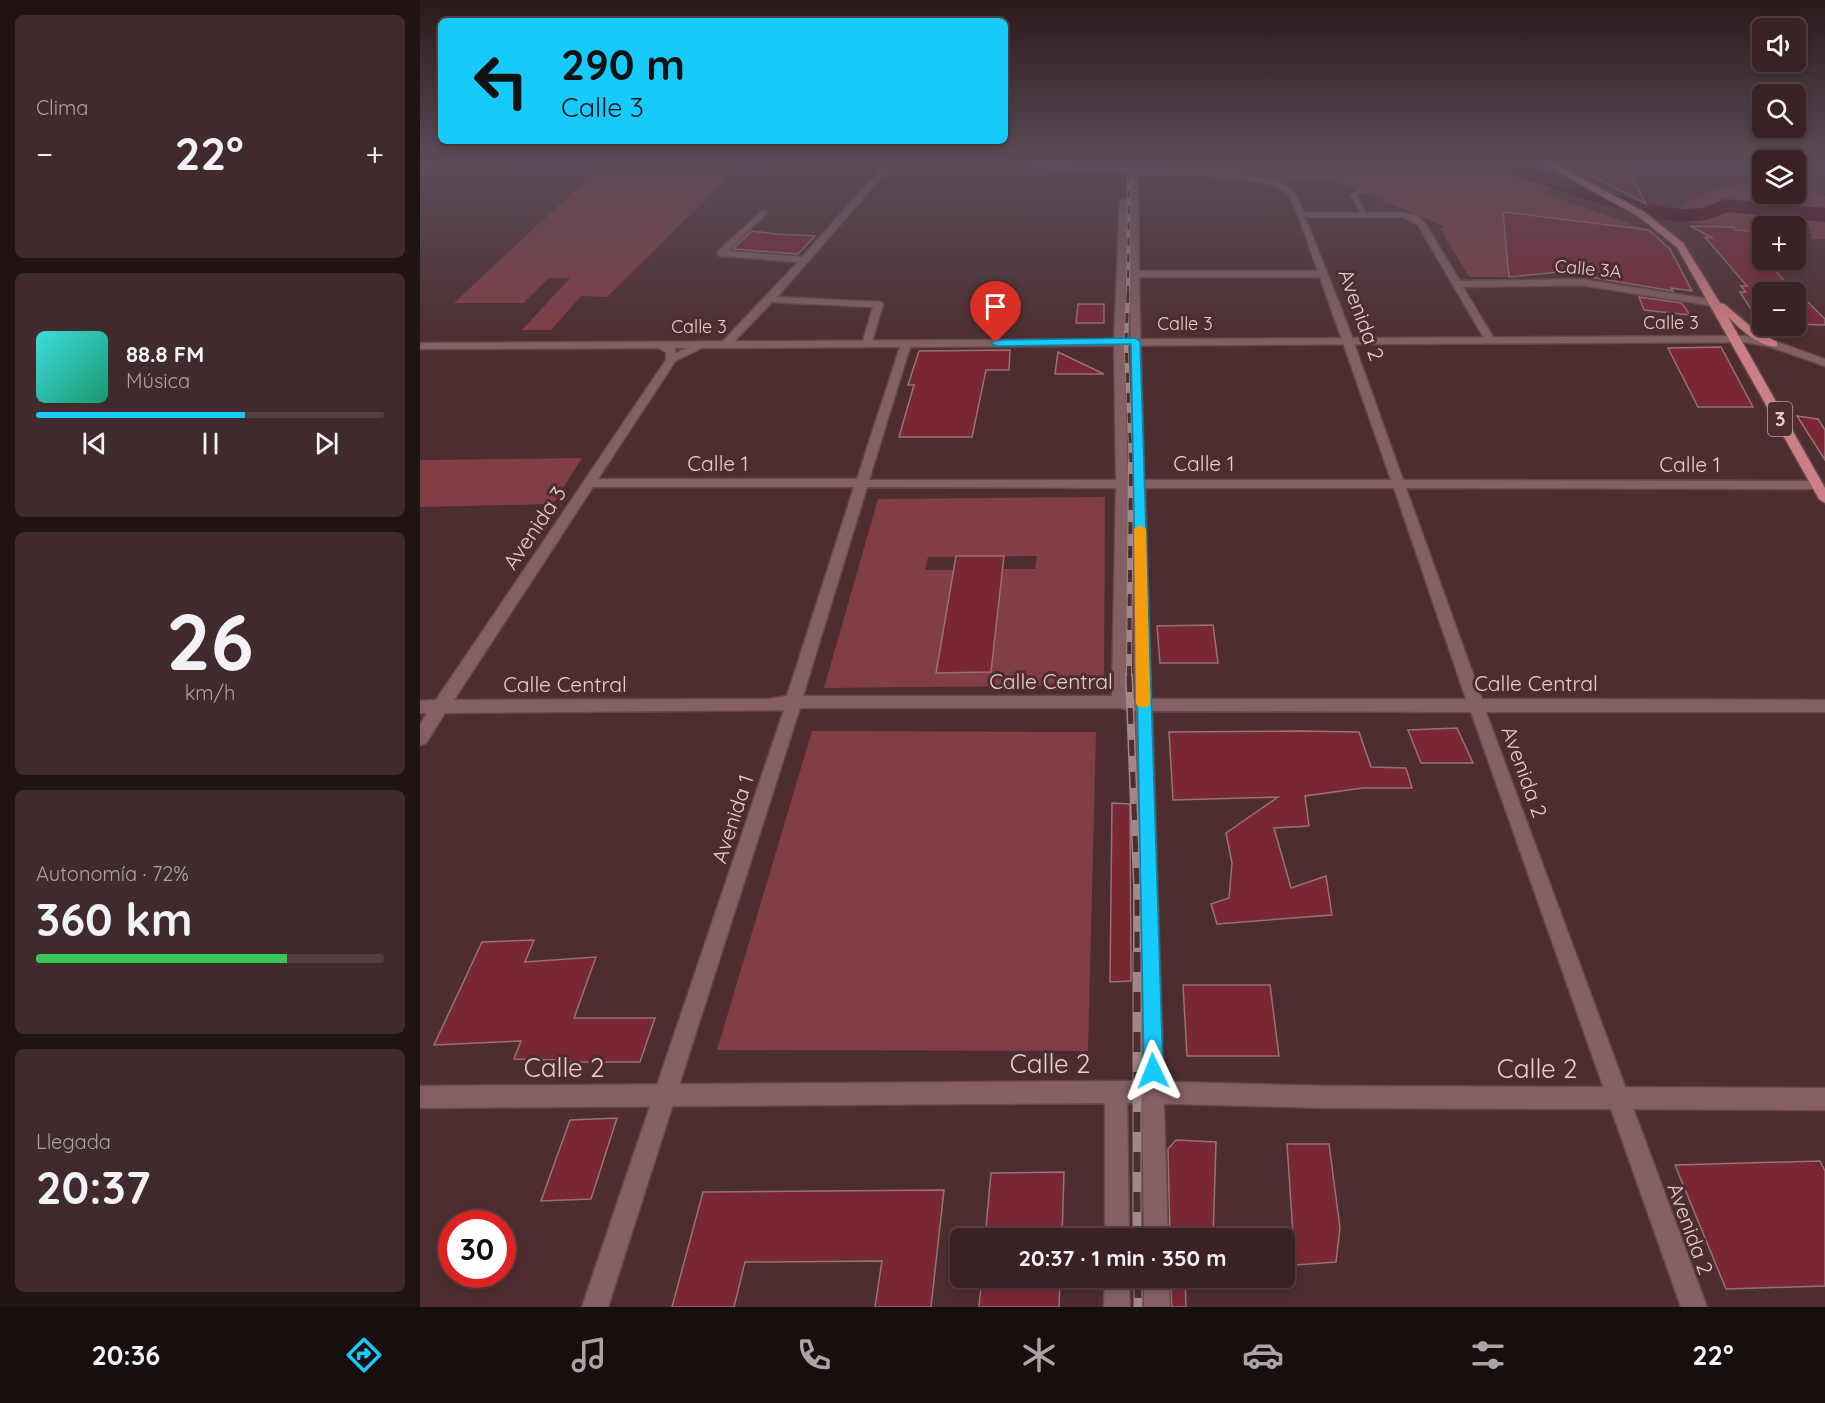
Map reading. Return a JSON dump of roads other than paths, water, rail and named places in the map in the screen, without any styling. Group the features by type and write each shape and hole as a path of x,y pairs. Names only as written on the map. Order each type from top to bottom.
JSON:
{"main road":[{"name":"3","path":"1652,223 1680,245 1825,499"},
{"path":"1715,303 1725,308 1752,333 1773,344"}],"street":[{"path":"752,223 721,253 804,260"},
{"path":"727,343 770,299 837,223"},
{"path":"1120,702 1122,484 1119,341 1122,274 1128,223"},
{"path":"1133,223 1156,1228"},
{"name":"Avenida 2","path":"1305,223 1396,483 1694,1307"},
{"path":"1421,223 1490,340"},
{"path":"1122,274 1323,274"},
{"name":"Calle 3A","path":"1457,284 1580,282 1715,303"},
{"path":"770,299 878,304 867,344"},
{"name":"Calle 3","path":"420,346 1734,339 1773,344 1825,363"},
{"path":"658,344 671,351 671,360 693,349 715,344"},
{"name":"Avenida 1","path":"596,1307 788,726 906,344"},
{"name":"Avenida 3","path":"420,738 671,360"},
{"name":"Calle 1","path":"590,483 1818,485"},
{"name":"Calle Central","path":"420,707 768,705 794,702 1825,706"},
{"path":"1116,1092 1117,1228"},
{"name":"Calle 2","path":"420,1098 1116,1092 1328,1097 1825,1099"},
{"path":"1117,1288 1117,1307"},
{"path":"1156,1288 1156,1307"}],"railway":[{"path":"1128,294 1129,223"},
{"path":"1128,293 1126,341 1131,462"},
{"path":"1129,676 1131,462"},
{"path":"1129,676 1137,885 1137,1228"},
{"path":"1138,1288 1138,1307"}]}
